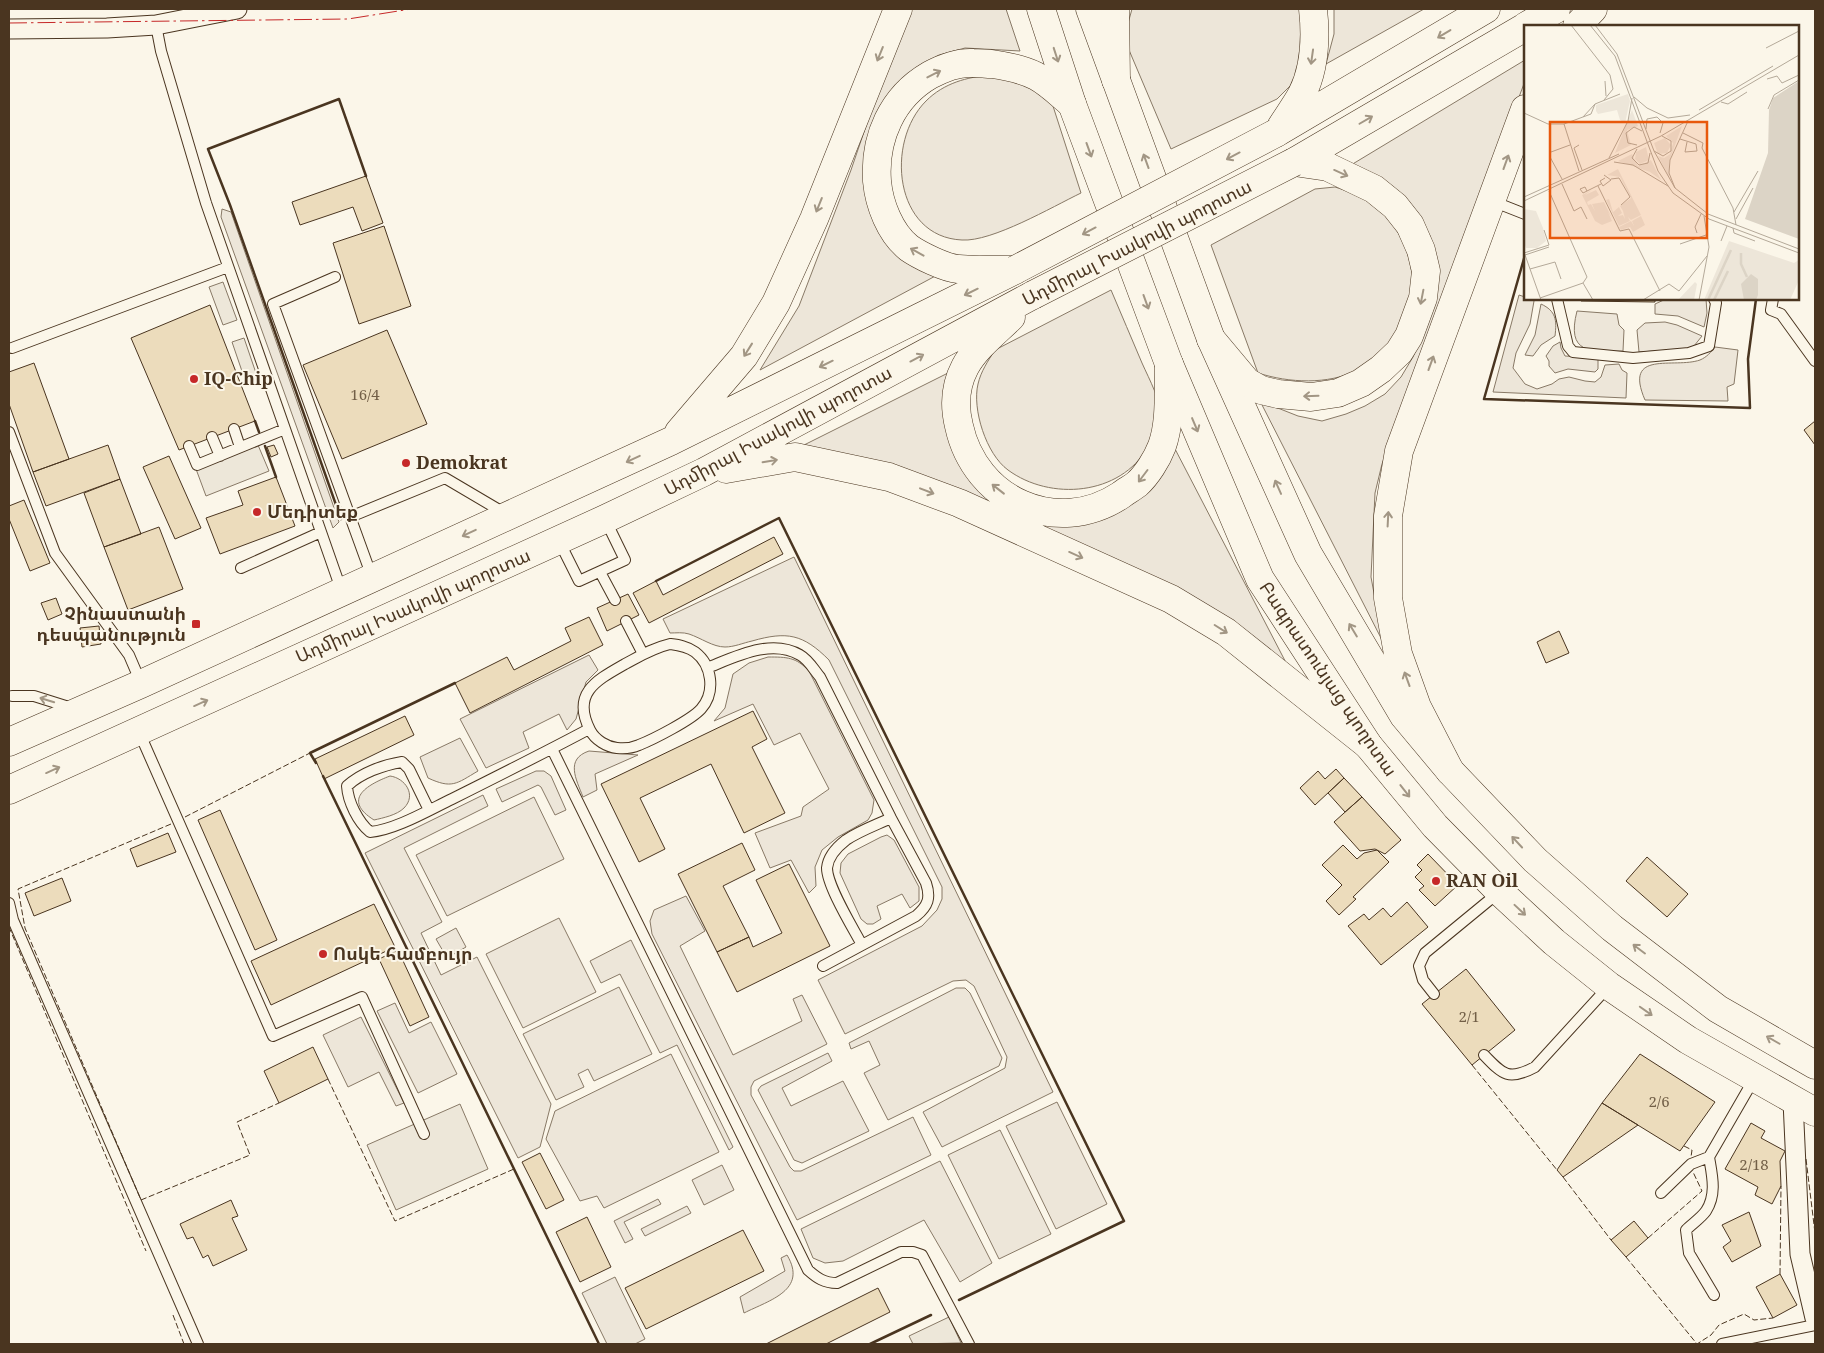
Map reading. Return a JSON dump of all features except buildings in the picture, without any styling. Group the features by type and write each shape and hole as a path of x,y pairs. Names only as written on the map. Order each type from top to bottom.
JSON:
{"main road":[{"path":"671,441 744,356 776,303 814,219 898,9"},
{"name":"Բագրատունյաց պողոտա","path":"1041,9 1072,104 1169,364 1260,579 1368,745 1435,826 1500,892 1554,942 1609,986 1688,1040 1809,1111"},
{"path":"1090,9 1211,338 1308,554 1404,716 1450,771 1535,860 1612,928 1718,1009 1815,1065"},
{"path":"1115,9 1116,80"},
{"path":"1276,133 1302,94 1309,77 1313,52 1313,9"},
{"name":"Ադմիրալ Իսակովի պողոտա","path":"9,742 141,684 671,441 1015,270 1276,133 1486,9"},
{"name":"Ադմիրալ Իսակովի պողոտա","path":"1529,25 1556,9"},
{"path":"1578,25 1593,9"},
{"name":"Ադմիրալ Իսակովի պողոտա","path":"9,790 605,519 704,472 1033,296 1294,162 1524,28"},
{"path":"1015,270 956,269 932,260 909,248 883,212 878,191 876,170 878,149 884,129 893,110 901,99 921,81 939,71 973,62 1005,66 1036,76 1072,104"},
{"path":"1450,771 1417,707 1398,654 1388,598 1388,516 1399,451 1524,115"},
{"path":"1211,338 1248,382 1261,390 1278,394 1311,397 1338,393 1361,383 1381,369 1399,352 1409,336 1423,298 1426,271 1410,225 1395,206 1374,189 1328,167 1294,162"},
{"path":"1033,296 977,350 965,367 958,386 956,404 962,438 969,457 986,480 1012,500 1030,508 1047,512 1078,512 1098,507 1115,499 1137,484 1152,465 1161,448 1167,428 1169,364"},
{"path":"704,472 795,457 889,477 959,503 1171,599 1226,632 1368,745"}],"street":[{"path":"9,29 107,28 156,25 237,9"},
{"path":"1809,1111 1800,1254 1815,1318"}],"lane":[{"path":"156,25 161,51 203,194 342,592"},
{"path":"1492,200 1524,214"},
{"path":"12,348 228,267"},
{"path":"335,277 273,304 372,578"},
{"path":"1557,300 1568,346 1573,352 1633,358 1689,353 1709,346 1716,303 1714,300"},
{"path":"1773,300 1771,310 1780,314 1815,361"},
{"path":"234,429 240,447"},
{"path":"188,446 197,466 285,429"},
{"path":"9,432 55,553 129,655 141,684"},
{"path":"212,437 220,456"},
{"path":"350,517 444,478 509,515"},
{"path":"558,540 579,581 600,572 625,560 605,519"},
{"path":"241,568 321,532"},
{"path":"600,572 615,600"},
{"path":"626,621 643,654"},
{"path":"670,644 694,651 703,660 707,668 711,685 708,697 702,708 692,717 638,746 626,749 613,748 601,742 591,733 585,722 586,696 592,685 657,647 670,644"},
{"path":"707,668 764,649 788,650 806,659 820,678 926,883 929,893 928,901 924,909 916,916 823,966"},
{"path":"12,696 34,696 80,710"},
{"path":"429,810 409,769 402,762 390,764 354,779 347,786 347,795 362,826 370,832 381,831 429,810 589,729"},
{"path":"139,731 273,1036 362,997 424,1134"},
{"path":"552,749 808,1270 817,1278 828,1283 837,1283 901,1252 913,1252 922,1255 968,1344"},
{"path":"862,945 829,882 827,868 830,858 838,846 848,839 891,818"},
{"path":"1434,994 1423,980 1419,966 1426,953 1500,892"},
{"path":"9,903 13,920 198,1344"},
{"path":"1484,1055 1511,1076 1535,1067 1609,986"},
{"path":"1661,1193 1691,1164 1709,1157 1754,1078"},
{"path":"1709,1157 1714,1183 1712,1195 1706,1211 1686,1230 1689,1253 1714,1295"},
{"path":"1722,1344 1815,1325"}],"shaded area":[{"path":"906,9 1006,9 1020,51 965,48 939,55 925,62 904,79 865,175 941,273 760,370 799,306 851,170"},
{"path":"1132,9 1300,9 1304,24 1300,74 1277,99 1171,149 1129,50 1127,27"},
{"path":"1334,9 1424,9 1326,64 1334,34"},
{"path":"1524,61 1524,84 1382,464 1375,493 1371,577 1383,642 1260,401 1298,416 1322,421 1365,406 1385,394 1401,377 1413,357 1427,325 1435,254 1430,236 1413,207 1396,189 1385,181 1351,165"},
{"path":"991,75 1026,83 1052,103 1081,193 1005,230 989,235 962,240 939,235 922,223 910,206 903,185 901,162 905,140 913,119 926,101 933,95 956,82 973,77"},
{"path":"1335,187 1370,202 1381,211 1400,236 1411,265 1412,296 1407,312 1388,347 1366,365 1346,375 1308,381 1282,379 1258,373 1211,245 1315,189"},
{"path":"222,209 231,212 339,522 333,528 221,217"},
{"path":"223,282 237,320 223,325 209,287"},
{"path":"1111,290 1157,398 1161,413 1161,423 1158,430 1136,463 1120,476 1102,484 1083,488 1063,489 1025,480 1000,463 982,430 977,406 977,394 983,370 995,350"},
{"path":"1519,295 1524,297 1524,300 1534,301 1530,324 1516,353 1513,368 1525,384 1537,389 1552,384 1559,379 1569,377 1595,382 1601,377 1605,365 1619,364 1622,370 1627,373 1626,398 1493,392"},
{"path":"1664,300 1706,300 1707,313 1704,327 1678,316 1655,314 1655,304"},
{"path":"1541,304 1553,313 1556,325 1555,336 1541,345 1533,356 1525,355 1535,335"},
{"path":"1577,311 1617,314 1619,325 1624,330 1623,351 1591,350 1584,348 1578,343 1574,325"},
{"path":"1665,322 1702,336 1694,346 1687,349 1639,352 1637,330 1645,323"},
{"path":"244,338 257,376 245,380 232,342"},
{"path":"1560,342 1565,356 1598,358 1598,369 1595,372 1568,369 1555,373 1549,366 1546,356 1553,346"},
{"path":"1715,347 1738,350 1734,384 1727,387 1728,401 1645,400 1640,384 1641,374 1646,367 1655,364 1700,360 1707,356"},
{"path":"950,372 952,447 1062,523 1174,447 1295,680 1199,602 790,452"},
{"path":"258,445 269,471 206,496 196,469"},
{"path":"794,557 1053,1092 942,1147 923,1112 1005,1068 1007,1057 974,986 966,980 953,981 845,1034 818,980 922,926 937,910 942,899 942,887 829,660 811,645 794,637 775,636 720,647 689,634 670,633 663,619"},
{"path":"589,655 598,670 586,682 576,719 567,730 559,714 523,732 529,748 486,768 460,719"},
{"path":"768,657 795,660 809,671 874,800 872,813 868,820 838,837 822,850 815,867 816,886 809,893 791,860 770,868 755,833 801,816 803,807 829,789 800,733 774,745 753,704 714,721 725,708 733,674 749,663"},
{"path":"460,738 478,771 454,784 428,778 420,757"},
{"path":"589,751 638,755 595,774 597,790 583,797 574,770 577,759"},
{"path":"536,771 544,771 551,776 566,810 555,815 541,787 538,785 502,802 496,789"},
{"path":"390,776 400,780 408,788 408,803 398,813 374,820 360,806 361,794 373,784"},
{"path":"483,795 488,806 404,848 442,922 421,933 441,975 477,957 551,1104 540,1147 518,1158 365,853"},
{"path":"534,797 564,859 447,916 416,855"},
{"path":"887,835 894,840 919,887 919,901 910,908 902,894 877,906 881,919 873,924 867,924 861,919 840,873 841,863 848,854"},
{"path":"686,896 705,931 680,946 733,1055 802,1021 793,999 802,995 827,1044 754,1081 751,1087 751,1095 790,1167 794,1171 801,1171 913,1117 931,1155 797,1220 652,934 650,921 654,910"},
{"path":"559,918 596,992 523,1028 486,954"},
{"path":"456,928 466,947 447,958 436,939"},
{"path":"631,940 733,1147 729,1150 677,1045 660,1053 620,974 601,983 590,961"},
{"path":"619,987 652,1054 594,1081 588,1069 578,1074 584,1087 556,1100 523,1034"},
{"path":"956,988 965,988 970,993 1002,1058 999,1066 888,1120 864,1073 880,1065 869,1041 851,1049 849,1043"},
{"path":"395,1003 409,1033 431,1022 457,1074 418,1093 377,1011"},
{"path":"361,1017 404,1103 396,1106 379,1072 348,1087 323,1035"},
{"path":"828,1053 832,1061 782,1088 791,1106 843,1081 869,1131 802,1163 794,1160 758,1090 761,1086"},
{"path":"671,1054 719,1152 604,1208 597,1196 580,1201 546,1139 555,1111"},
{"path":"1057,1102 1107,1204 1056,1229 1006,1126"},
{"path":"460,1104 488,1169 396,1210 367,1145"},
{"path":"1000,1130 1051,1234 999,1259 948,1155"},
{"path":"940,1161 992,1263 960,1282 924,1220 843,1261 825,1263 813,1258 801,1229"},
{"path":"722,1165 734,1190 704,1205 692,1180"},
{"path":"658,1199 661,1204 624,1222 633,1239 625,1243 614,1221"},
{"path":"687,1206 691,1213 645,1236 641,1229"},
{"path":"787,1255 792,1267 793,1277 789,1285 775,1298 744,1313 740,1297 785,1271 781,1258"},
{"path":"615,1277 645,1339 635,1344 607,1344 582,1293"},
{"path":"949,1317 961,1343 913,1344 909,1336"}],"fence":[{"path":"185,817 310,753"},
{"path":"171,824 18,889 25,928 141,1200 250,1155 237,1122 279,1103"},
{"path":"9,927 146,1251"},
{"path":"1472,1065 1557,1170"},
{"path":"328,1079 395,1221 514,1169"},
{"path":"1684,1146 1692,1150 1691,1157"},
{"path":"1806,1159 1815,1233"},
{"path":"1648,1238 1702,1191 1693,1172"},
{"path":"1563,1177 1611,1240"},
{"path":"1780,1274 1781,1186"},
{"path":"1626,1257 1697,1344 1711,1335 1719,1325 1744,1314 1754,1320 1773,1318"},
{"path":"173,1315 184,1344"}],"wall":[{"path":"341,519 230,205 208,149 339,99 366,176"},
{"path":"1524,259 1484,399 1750,408 1748,359 1756,300"},
{"path":"255,421 259,432"},
{"path":"265,446 276,477"},
{"path":"656,581 779,518 1124,1221 959,1300"},
{"path":"316,763 310,753 455,683"},
{"path":"323,776 599,1344"},
{"path":"870,1344 931,1315"}],"power":[{"path":"9,23 348,19 411,9"}],"place":[{"name":"IQ-Chip","path":"194,379"},
{"name":"Demokrat","path":"406,463"},
{"name":"Մեդիտեք","path":"257,512"},
{"name":"Չինաստանի դեսպանություն","path":"196,624"},
{"name":"RAN Oil","path":"1436,881"},
{"name":"Ոսկե համբույր","path":"323,954"}]}
